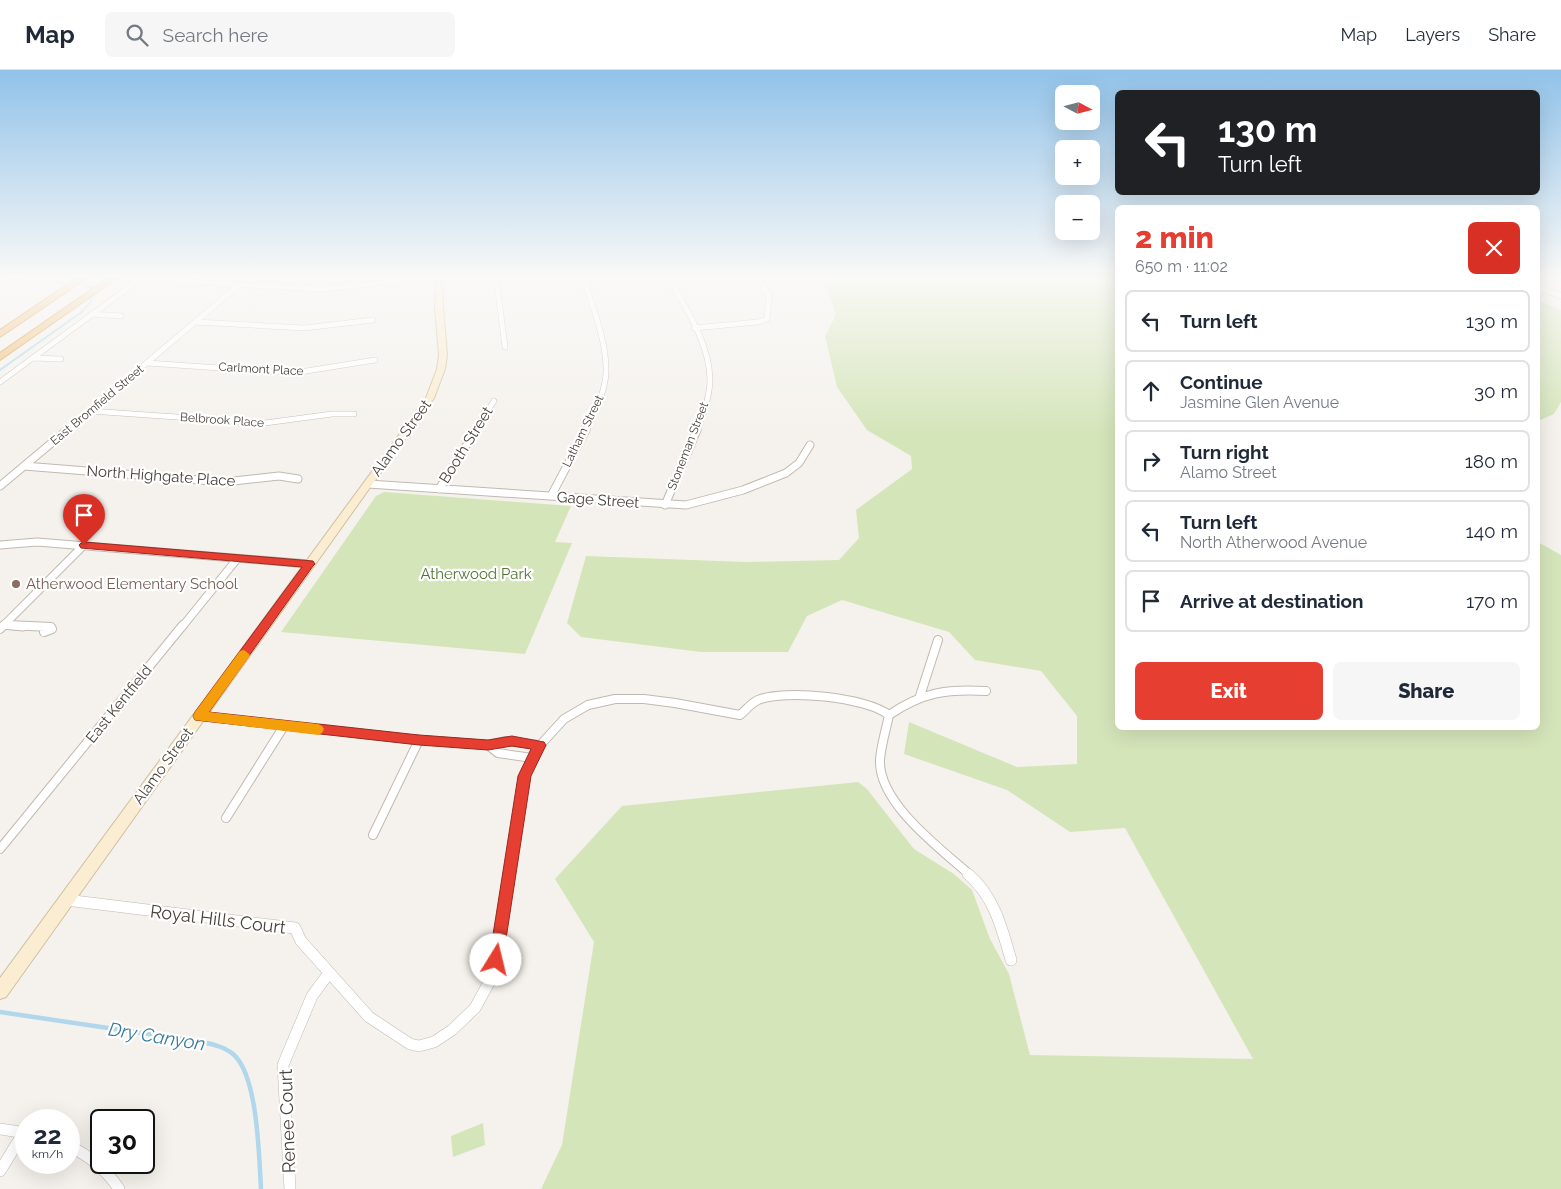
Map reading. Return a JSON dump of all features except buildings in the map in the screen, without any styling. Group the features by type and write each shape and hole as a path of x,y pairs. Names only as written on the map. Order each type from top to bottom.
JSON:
{"highway":[{"path":"0,357 41,328"}],"main road":[{"name":"Alamo Street","path":"0,991 430,398 437,384 443,355 441,328"}],"street":[{"path":"0,382 73,328"},
{"name":"East Bromfield Street","path":"0,486 189,328"},
{"path":"503,328 505,347"},
{"name":"Latham Street","path":"551,496 596,408 602,392 606,374 604,354 597,328"},
{"name":"Stoneman Street","path":"665,505 705,408 710,387 706,356 694,328"},
{"path":"33,358 61,359"},
{"name":"Carlmont Place","path":"147,363 294,373 375,360"},
{"name":"Booth Street","path":"439,489 494,402"},
{"name":"Belbrook Place","path":"90,411 265,423 292,422 336,413 354,414"},
{"name":"Gage Street","path":"368,484 665,505 696,504 778,477 795,468 810,445"},
{"name":"North Highgate Place","path":"24,466 225,482 279,476 298,479"},
{"path":"0,545 37,542 309,564"},
{"path":"2,627 84,545"},
{"name":"East Kentfield","path":"0,849 237,558"},
{"path":"2,627 40,628 51,626 52,629 44,632"},
{"path":"920,696 938,640"},
{"path":"986,691 953,689 925,693 889,714 880,761 883,779 890,795 918,828 981,885 999,919 1011,960"},
{"path":"488,745 498,753 532,758 544,737 562,721 583,706 608,699 641,698 740,715 756,701 772,697 831,698 864,702 881,708 889,714"},
{"path":"199,716 419,740 488,745 512,741 539,745"},
{"path":"226,818 284,726"},
{"path":"373,835 419,740"},
{"name":"Royal Hills Court","path":"66,900 295,928 301,941 369,1017 410,1044 419,1046 434,1042 452,1030 475,1008 492,977 525,776 532,758"},
{"name":"Renee Court","path":"290,1189 283,1065 312,996 329,973"},
{"path":"0,1128 15,1131"},
{"path":"0,1171 15,1148"},
{"path":"80,1151 88,1155 110,1174 119,1189"}],"green space":[{"path":"829,328 1115,328 1115,730 1540,730 1540,543 1561,555 1561,1189 541,1189 562,1145 594,942 555,879 622,806 858,782 867,789 914,849 954,874 972,890 990,939 1009,974 1030,1055 1253,1059 1125,828 1070,832 1007,790 904,754 909,722 1017,767 1077,764 1077,716 1041,671 975,660 949,632 842,600 807,616 788,652 701,652 581,637 567,623 586,556 746,562 839,560 859,538 856,510 912,469 911,456 867,430 837,387 825,336"},
{"path":"1540,328 1561,328 1561,402 1554,414 1540,420"},
{"name":"Atherwood Park","path":"384,492 571,506 555,542 572,543 525,654 281,632 376,496"},
{"path":"483,1123 485,1145 453,1157 451,1136"}],"waterway":[{"name":"Dry Canyon","path":"0,370 59,328"},
{"name":"Dry Canyon","path":"0,1012 212,1044 233,1054 248,1079 256,1117 261,1189"}],"slow traffic":[{"path":"244,655 199,716 318,729"}],"place":[{"name":"Atherwood Elementary School","path":"16,584"}],"route":[{"path":"84,545 309,564 199,716 419,740 488,745 512,741 539,745 525,776 496,960"}]}
